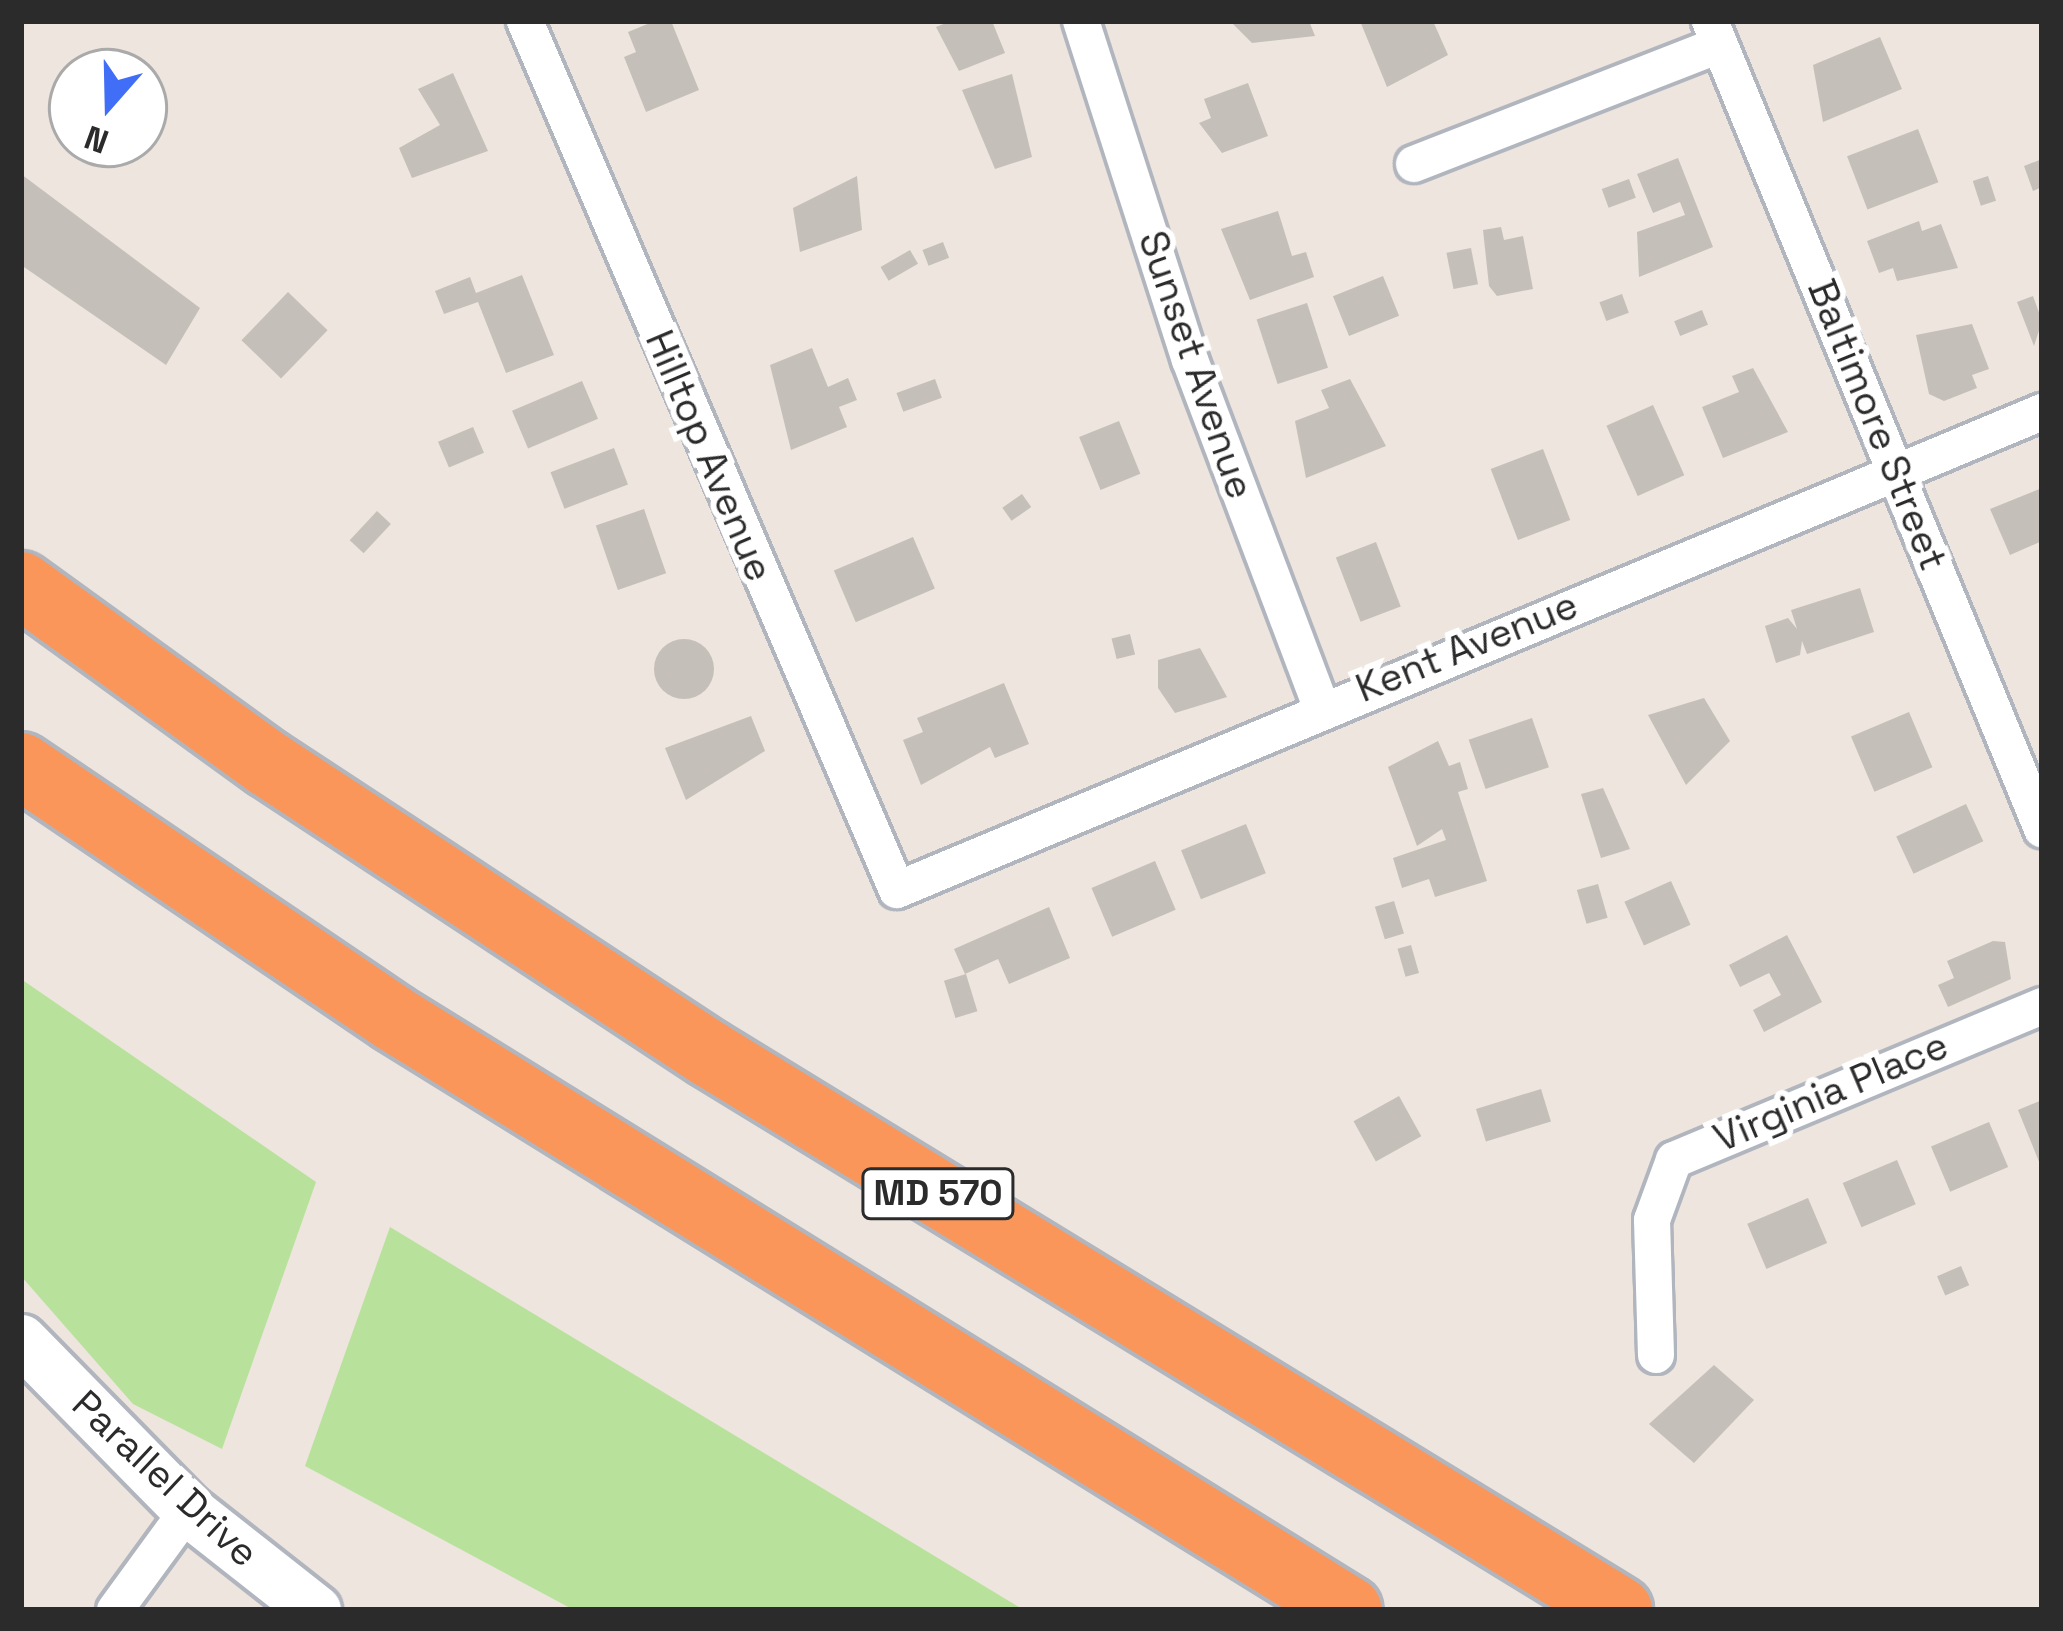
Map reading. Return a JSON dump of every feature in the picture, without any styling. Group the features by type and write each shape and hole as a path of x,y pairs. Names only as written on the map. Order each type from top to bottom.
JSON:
{"highway":[{"name":"MD 570","path":"21,585 267,763 688,1040 1619,1610"},
{"path":"21,766 393,1018 1349,1610"}],"street":[{"name":"Hilltop Avenue","path":"525,21 897,890"},
{"name":"Sunset Avenue","path":"1081,21 1190,360 1321,706"},
{"path":"1414,164 1715,33"},
{"name":"Baltimore Street","path":"1715,33 2042,829"},
{"name":"Kent Avenue","path":"897,890 1321,706 2042,412"},
{"name":"Virginia Place","path":"1656,1355 1652,1220 1674,1160 2042,1006"},
{"name":"Parallel Drive","path":"21,1340 188,1510 315,1610"},
{"path":"115,1610 188,1510"}],"green space":[{"path":"21,979 316,1182 222,1449 133,1404 21,1276"},
{"path":"390,1227 1024,1610 574,1610 305,1466"}],"building":[{"path":"655,21 671,21 699,90 646,112 624,57 636,52 628,32"},
{"path":"951,21 992,21 1005,53 959,71 936,27"},
{"path":"1230,21 1309,21 1315,36 1252,43"},
{"path":"1360,21 1433,21 1448,55 1387,87"},
{"path":"1880,37 1902,89 1823,122 1813,65"},
{"path":"453,73 488,151 412,178 399,148 440,125 418,89"},
{"path":"1012,74 1032,157 995,169 962,90"},
{"path":"1248,83 1268,136 1222,153 1199,123 1211,118 1204,99"},
{"path":"1918,129 1938,182 1867,209 1847,156"},
{"path":"1678,158 1713,247 1639,277 1637,232 1685,215 1680,202 1653,213 1637,174"},
{"path":"2042,159 2042,187 2033,191 2024,166"},
{"path":"21,174 200,308 166,365 21,265"},
{"path":"857,176 862,230 800,252 793,208"},
{"path":"1988,176 1996,201 1981,206 1973,181"},
{"path":"1629,179 1636,198 1609,208 1602,189"},
{"path":"1278,211 1292,256 1306,252 1314,277 1250,300 1221,229"},
{"path":"1919,221 1922,231 1941,224 1958,268 1897,281 1893,268 1879,273 1867,241"},
{"path":"1501,227 1504,240 1523,236 1533,289 1497,296 1489,286 1483,230"},
{"path":"943,242 949,258 929,266 922,250"},
{"path":"1471,248 1478,284 1454,289 1446,253"},
{"path":"910,250 918,264 889,281 881,267"},
{"path":"522,275 554,355 506,373 478,302 444,314 435,291 470,277 476,293"},
{"path":"1383,276 1399,316 1349,336 1333,296"},
{"path":"288,292 328,330 281,378 241,340"},
{"path":"1622,294 1629,313 1606,321 1599,302"},
{"path":"2033,296 2042,321 2034,346 2017,302"},
{"path":"1307,303 1328,368 1278,384 1257,319"},
{"path":"1702,310 1708,325 1680,336 1674,321"},
{"path":"1972,324 1989,369 1972,375 1977,388 1944,401 1929,394 1916,335"},
{"path":"812,348 828,387 848,378 857,400 839,407 847,427 791,450 770,365"},
{"path":"1753,368 1788,432 1723,458 1702,407 1739,392 1732,376"},
{"path":"935,379 942,398 903,412 896,393"},
{"path":"1350,379 1386,446 1306,478 1295,421 1329,408 1321,390"},
{"path":"582,381 598,419 528,448 512,411"},
{"path":"1653,405 1684,475 1638,496 1606,426"},
{"path":"1119,421 1140,474 1100,490 1079,437"},
{"path":"473,427 484,453 449,468 438,442"},
{"path":"614,448 628,484 564,509 551,472"},
{"path":"1543,449 1570,520 1518,540 1491,469"},
{"path":"2042,488 2042,541 2010,555 1990,509"},
{"path":"1022,494 1031,507 1012,521 1002,508"},
{"path":"644,509 666,573 618,590 596,526"},
{"path":"377,511 391,524 364,553 350,540"},
{"path":"913,537 935,589 856,622 834,571"},
{"path":"1376,542 1401,606 1361,622 1336,557"},
{"path":"1860,588 1874,632 1807,654 1802,641 1800,655 1776,663 1765,626 1788,618 1797,629 1791,610"},
{"path":"1130,634 1135,654 1117,659 1112,639"},
{"path":"684,639 705,648 714,669 705,690 684,699 663,690 654,669 663,648"},
{"path":"1200,648 1227,697 1175,713 1158,688 1158,660"},
{"path":"1004,683 1029,744 995,758 990,747 921,785 903,740 923,732 917,718"},
{"path":"1704,698 1730,741 1686,785 1648,715"},
{"path":"1909,712 1932,767 1874,792 1851,737"},
{"path":"751,716 765,751 686,800 665,748"},
{"path":"1532,718 1549,767 1486,789 1469,740"},
{"path":"1438,741 1449,766 1460,762 1468,789 1458,792 1487,881 1435,897 1429,879 1402,888 1393,858 1446,840 1442,829 1417,846 1388,767"},
{"path":"1603,788 1630,849 1601,858 1581,794"},
{"path":"1966,804 1983,841 1914,874 1896,837"},
{"path":"1246,824 1266,873 1201,899 1181,850"},
{"path":"1155,861 1176,910 1112,937 1091,888"},
{"path":"1671,881 1691,925 1644,946 1624,902"},
{"path":"1598,884 1608,918 1586,924 1577,890"},
{"path":"1394,901 1404,934 1385,939 1375,907"},
{"path":"1049,907 1070,958 1009,984 998,959 965,974 954,949"},
{"path":"1787,935 1822,1002 1764,1032 1753,1010 1781,995 1769,973 1740,987 1729,965"},
{"path":"1993,941 2005,942 2011,979 1948,1007 1938,985 1954,978 1947,961"},
{"path":"1411,945 1419,973 1406,977 1398,949"},
{"path":"966,974 977,1011 955,1018 944,981"},
{"path":"1541,1089 1551,1122 1486,1141 1476,1109"},
{"path":"1399,1096 1421,1136 1376,1161 1354,1121"},
{"path":"2042,1100 2042,1169 2018,1110"},
{"path":"1989,1122 2008,1167 1950,1192 1931,1147"},
{"path":"1897,1160 1916,1204 1861,1227 1843,1183"},
{"path":"1808,1198 1827,1243 1766,1269 1747,1224"},
{"path":"1961,1266 1969,1285 1945,1295 1937,1276"},
{"path":"1714,1365 1754,1400 1694,1463 1649,1424"}]}
